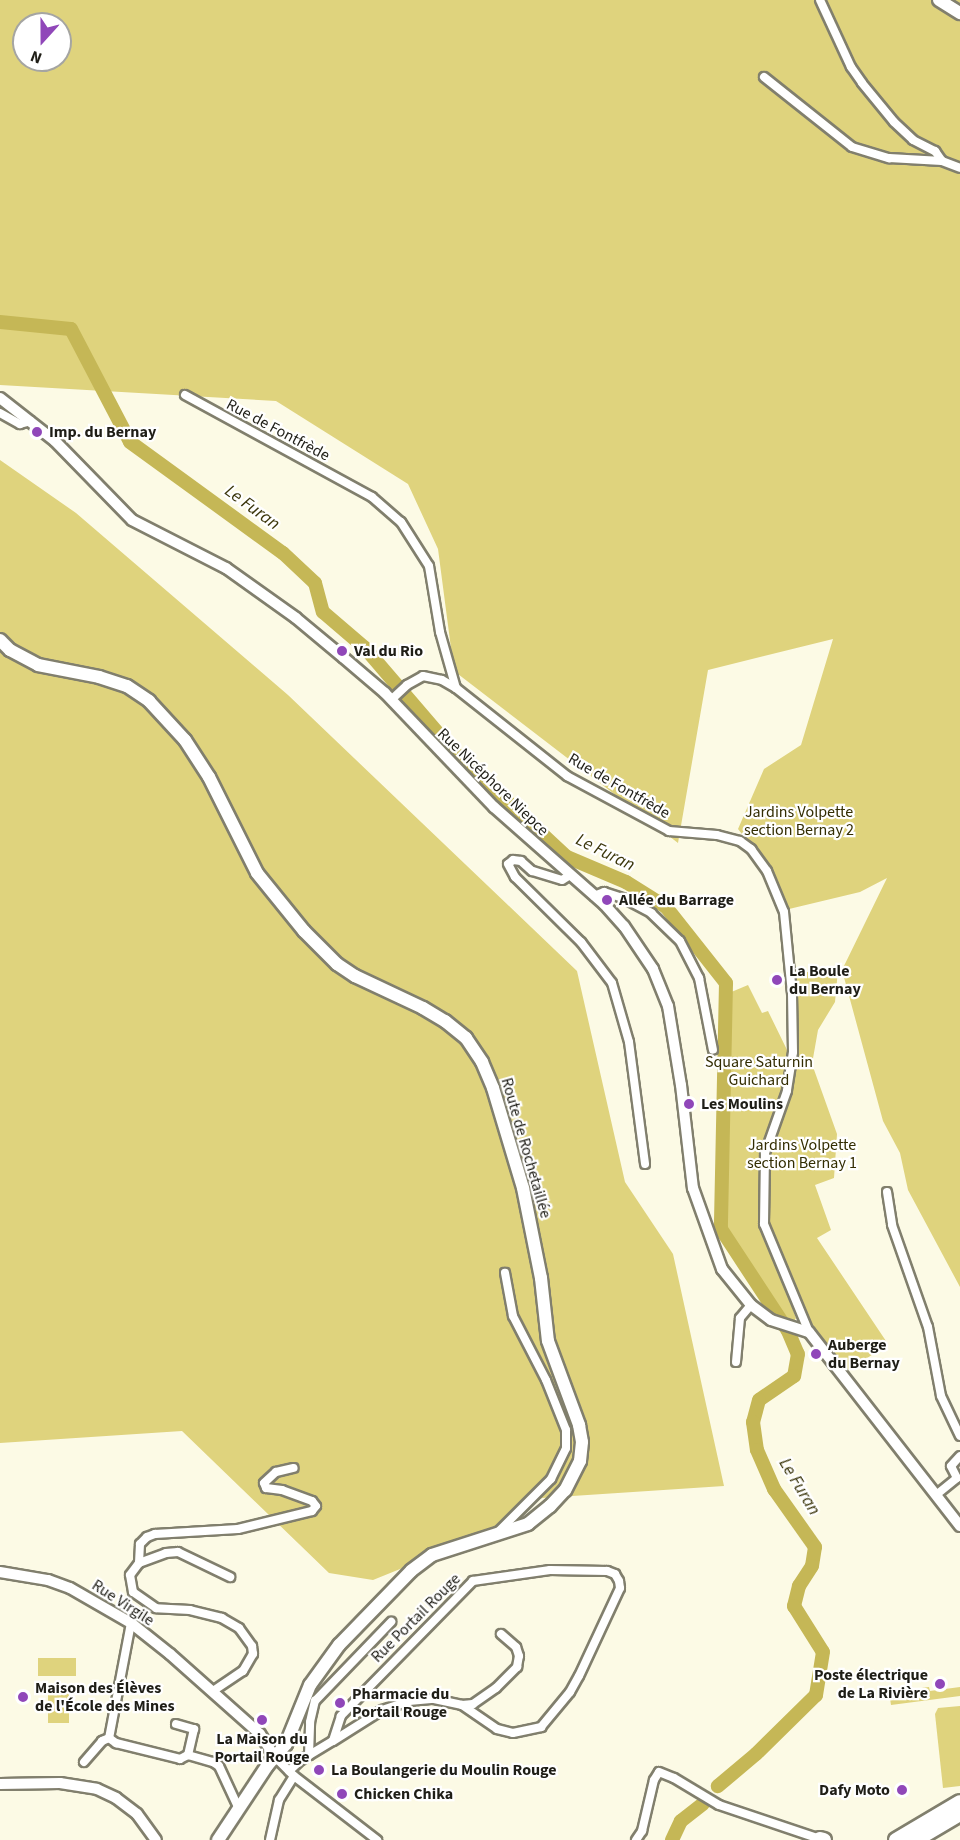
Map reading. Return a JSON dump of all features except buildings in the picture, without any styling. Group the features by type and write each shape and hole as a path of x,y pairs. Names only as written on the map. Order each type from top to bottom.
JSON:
{"highway":[{"path":"896,1840 960,1802"},
{"path":"916,1840 960,1814"}],"main road":[{"path":"939,0 960,13"},
{"name":"Route de Rochetaillée","path":"0,640 16,654 38,665 99,677 127,686 149,701 185,740 209,777 257,873 304,931 337,964 355,976 445,1021 465,1038 482,1062 494,1088 523,1188 541,1278 548,1341 579,1425 582,1442 580,1461 565,1490 528,1524 432,1555 411,1571 320,1668 303,1700 286,1744 218,1840"}],"street":[{"path":"820,0 850,67 862,83 913,141 934,151 942,160"},
{"path":"764,77 852,147 890,158 942,160 960,168"},
{"name":"Rue de Fontfrède","path":"185,395 372,497 401,522 429,566 440,632 456,688 567,776 669,831 717,835 740,841 751,849 767,871 784,912 792,994 793,1052 788,1091 765,1153 764,1224 809,1332"},
{"name":"Rue Nicéphore Niepce","path":"0,398 31,421 70,456 132,520 190,549 245,581 296,618 393,698 494,807 594,896 636,942 660,984 672,1028 693,1188 722,1269 751,1305 781,1325 809,1332"},
{"path":"0,413 20,424 31,421"},
{"path":"393,698 407,685 423,676 442,680 456,688"},
{"path":"570,875 562,880 532,871 521,861 513,860 508,864 515,876 581,942 612,983 629,1042 645,1164"},
{"path":"594,896 604,892 625,899 651,913 680,941 699,978 713,1050"},
{"path":"887,1192 892,1226 928,1327 941,1396 960,1436"},
{"path":"494,1536 551,1479 566,1448 566,1430 546,1380 513,1316 505,1273"},
{"path":"736,1362 740,1318 751,1305"},
{"path":"809,1332 960,1526"},
{"path":"936,1496 957,1478 951,1466 960,1455"},
{"path":"230,1577 178,1552 166,1553 139,1563 140,1544 147,1537 155,1534 238,1529 312,1511 316,1506 312,1501 282,1490 266,1488 264,1483 276,1472 294,1468"},
{"name":"Rue Virgile","path":"139,1563 130,1575 129,1583 133,1592 142,1601 156,1608 190,1610 232,1622 252,1646 253,1654 243,1671 213,1691"},
{"name":"Rue Portail Rouge","path":"270,1840 279,1800 292,1773 309,1755 333,1741 382,1710 409,1701 434,1699 462,1705 497,1729 513,1733 541,1727 570,1692 579,1676 620,1588 615,1574 608,1571 550,1570 473,1581 341,1716 333,1741"},
{"name":"Rue Virgile","path":"0,1572 48,1580 70,1588 131,1623 213,1691 260,1734 275,1757"},
{"path":"309,1755 310,1722 315,1701 391,1622"},
{"path":"110,1738 131,1623"},
{"path":"462,1705 473,1704 496,1688 517,1667 519,1656 516,1647 501,1634"},
{"path":"176,1724 194,1729 188,1755"},
{"path":"110,1738 116,1743 180,1759 188,1755 219,1766 232,1799 239,1809"},
{"path":"84,1762 102,1741 110,1738"},
{"path":"275,1757 377,1840"},
{"path":"636,1840 642,1831 654,1780 659,1772 692,1788 719,1805 822,1840"},
{"path":"0,1784 60,1783 97,1789 116,1798 137,1814 156,1840"}],"green space":[{"name":"Jardins Volpette section Bernay 2","path":"0,0 960,0 960,1287 908,1190 900,1153 883,1121 842,970 887,878 860,892 789,909 767,866 738,829 764,769 801,745 833,639 708,670 678,843 454,671 438,549 408,484 276,401 0,385"},
{"path":"0,460 76,513 288,695 577,971 625,1182 673,1254 724,1486 542,1498 479,1537 373,1580 329,1573 182,1431 0,1443"},
{"name":"Jardins Volpette section Bernay 1","path":"838,970 835,1002 818,1030 812,1064 837,1134 834,1178 815,1185 831,1230 817,1238 888,1344 845,1373 812,1331 769,1225 766,1193 768,1152 793,1080 797,1025 793,973"},
{"name":"Square Saturnin Guichard","path":"748,985 762,1013 768,1011 790,1056 787,1083 761,1158 759,1199 762,1227 796,1318 793,1323 788,1322 768,1295 723,1225 731,1061 727,1029 729,993"},
{"path":"38,1658 76,1658 76,1676 38,1676"},
{"path":"48,1684 69,1684 69,1723 48,1723"},
{"path":"929,1687 930,1691 960,1687 960,1696 891,1705 889,1692"},
{"path":"960,1706 960,1786 943,1788 935,1714 938,1708"}],"waterway":[{"name":"Le Furan","path":"0,322 71,329 130,442 283,553 315,583 323,612 365,648 456,754 567,857 626,882 666,907 726,983 721,1229 788,1331 798,1354 794,1376 759,1400 753,1422 757,1450 774,1489 815,1547 812,1566 799,1586 794,1606 823,1652 816,1695 756,1754 718,1786"},
{"name":"Le Furan","path":"672,1840 681,1821 703,1804"}],"place":[{"name":"Imp. du Bernay","path":"37,432"},
{"name":"Val du Rio","path":"342,651"},
{"name":"Allée du Barrage","path":"607,900"},
{"name":"La Boule du Bernay","path":"777,980"},
{"name":"Les Moulins","path":"689,1104"},
{"name":"Auberge du Bernay","path":"816,1354"},
{"name":"Poste électrique de La Rivière","path":"940,1684"},
{"name":"Maison des Élèves de l'École des Mines","path":"23,1697"},
{"name":"Pharmacie du Portail Rouge","path":"340,1703"},
{"name":"La Maison du Portail Rouge","path":"262,1720"},
{"name":"La Boulangerie du Moulin Rouge","path":"319,1770"},
{"name":"Dafy Moto","path":"902,1790"},
{"name":"Chicken Chika","path":"342,1794"}]}
